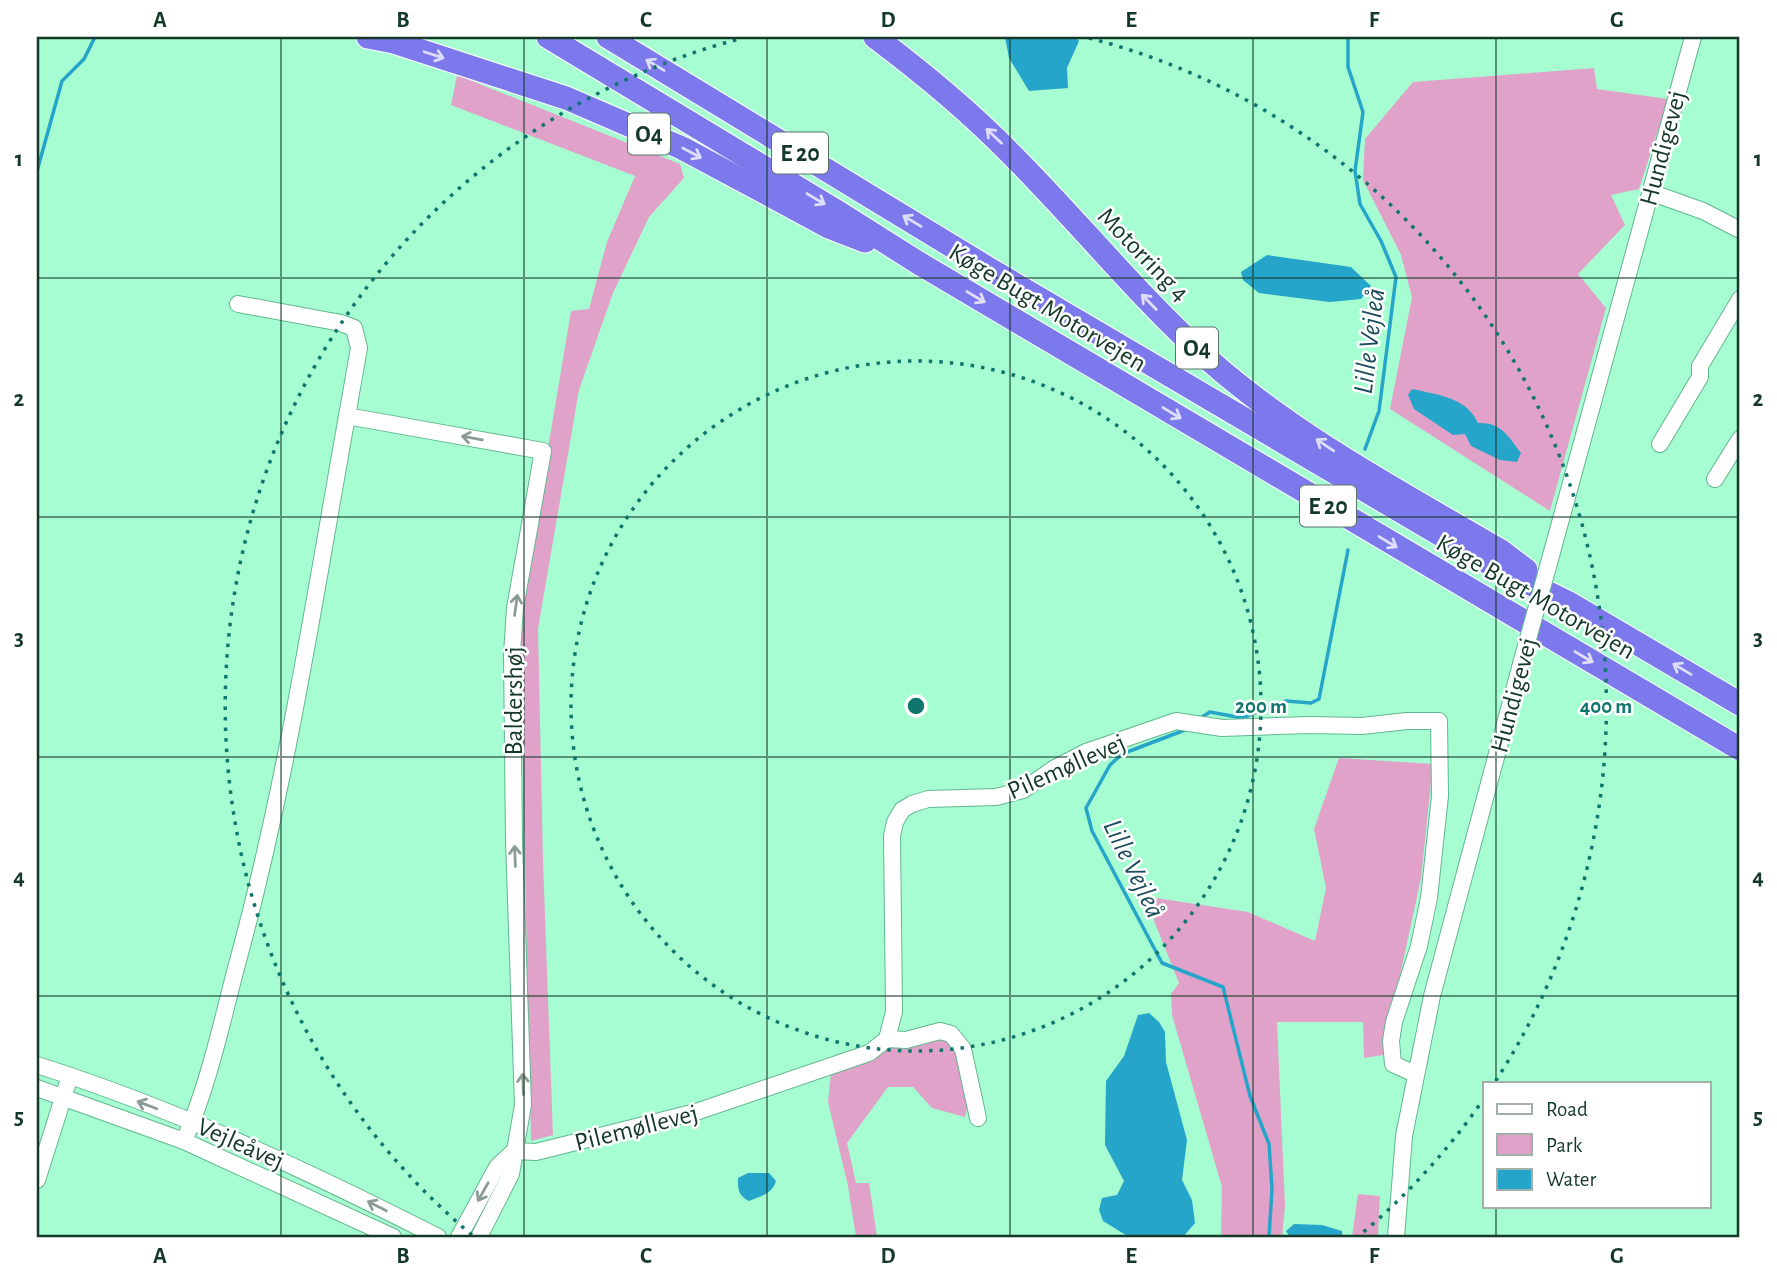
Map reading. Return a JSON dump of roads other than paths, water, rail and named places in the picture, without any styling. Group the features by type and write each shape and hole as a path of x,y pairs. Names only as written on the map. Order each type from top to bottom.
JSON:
{"highway":[{"name":"O4","path":"368,37 394,42 566,98 682,148 829,227 917,262"},
{"name":"Køge Bugt Motorvejen","path":"548,37 917,262 1740,749"},
{"name":"Køge Bugt Motorvejen","path":"608,37 991,270 1492,565 1567,602 1740,704"},
{"name":"Motorring 4","path":"875,37 936,83 976,119 1169,322 1264,405 1338,454 1501,551 1567,602"}],"street":[{"name":"Hundigevej","path":"1396,1237 1404,1136 1432,996 1693,37"},
{"path":"1650,192 1703,211 1740,230"},
{"path":"1660,444 1700,377 1700,366 1740,299"},
{"path":"184,1141 192,1122 252,911 286,756 359,348 354,328 341,323 237,304"},
{"name":"Baldershøj","path":"347,416 543,451 515,608 512,654 514,841 523,1105 511,1174 479,1237"},
{"path":"1716,479 1740,439"},
{"name":"Pilemøllevej","path":"514,1151 536,1152 696,1112 869,1053 887,1040 894,1012 892,836 895,822 902,810 928,799 996,797 1023,790 1055,768 1086,752 1177,721 1205,726 1362,726 1438,721 1440,796 1429,898 1419,946 1394,1021 1391,1041 1393,1063 1415,1074"},
{"path":"887,1040 906,1040 940,1031 951,1034 963,1049 978,1118"},
{"name":"Vejleåvej","path":"37,1065 192,1122 327,1181 438,1237"},
{"path":"37,1180 70,1076"},
{"name":"Vejleåvej","path":"37,1088 184,1141 393,1237"},
{"name":"Baldershøj","path":"459,1237 497,1167 514,1151"}],"water":[{"path":"1005,37 1076,37 1079,41 1067,68 1068,88 1029,91 1009,58"},
{"path":"1267,255 1351,267 1371,286 1361,299 1330,302 1259,293 1243,280 1241,272"},
{"path":"1412,389 1459,402 1473,414 1478,423 1498,428 1521,453 1517,462 1500,460 1471,446 1465,434 1453,435 1414,409 1408,395"},
{"path":"1149,1013 1165,1032 1166,1062 1187,1140 1182,1180 1192,1200 1195,1223 1183,1237 1129,1237 1103,1221 1099,1210 1102,1198 1117,1195 1124,1181 1105,1145 1106,1081 1124,1056 1138,1015"},
{"path":"748,1173 769,1173 776,1181 769,1192 749,1201 741,1194 738,1182 738,1178"},
{"path":"1294,1224 1322,1225 1342,1231 1342,1237 1290,1237 1286,1231"}],"waterway":[{"path":"37,171 62,81 84,59 95,37"},
{"name":"Lille Vejleå","path":"1348,37 1348,67 1363,112 1355,171 1360,204 1381,241 1396,277 1379,411 1365,449"},
{"name":"Lille Vejleå","path":"1197,720 1210,712 1242,718 1286,701 1311,703 1319,699 1348,550"},
{"name":"Lille Vejleå","path":"1190,728 1122,754 1110,765 1086,808 1092,831 1162,963 1223,987 1250,1096 1269,1144 1272,1188 1269,1237"}]}
